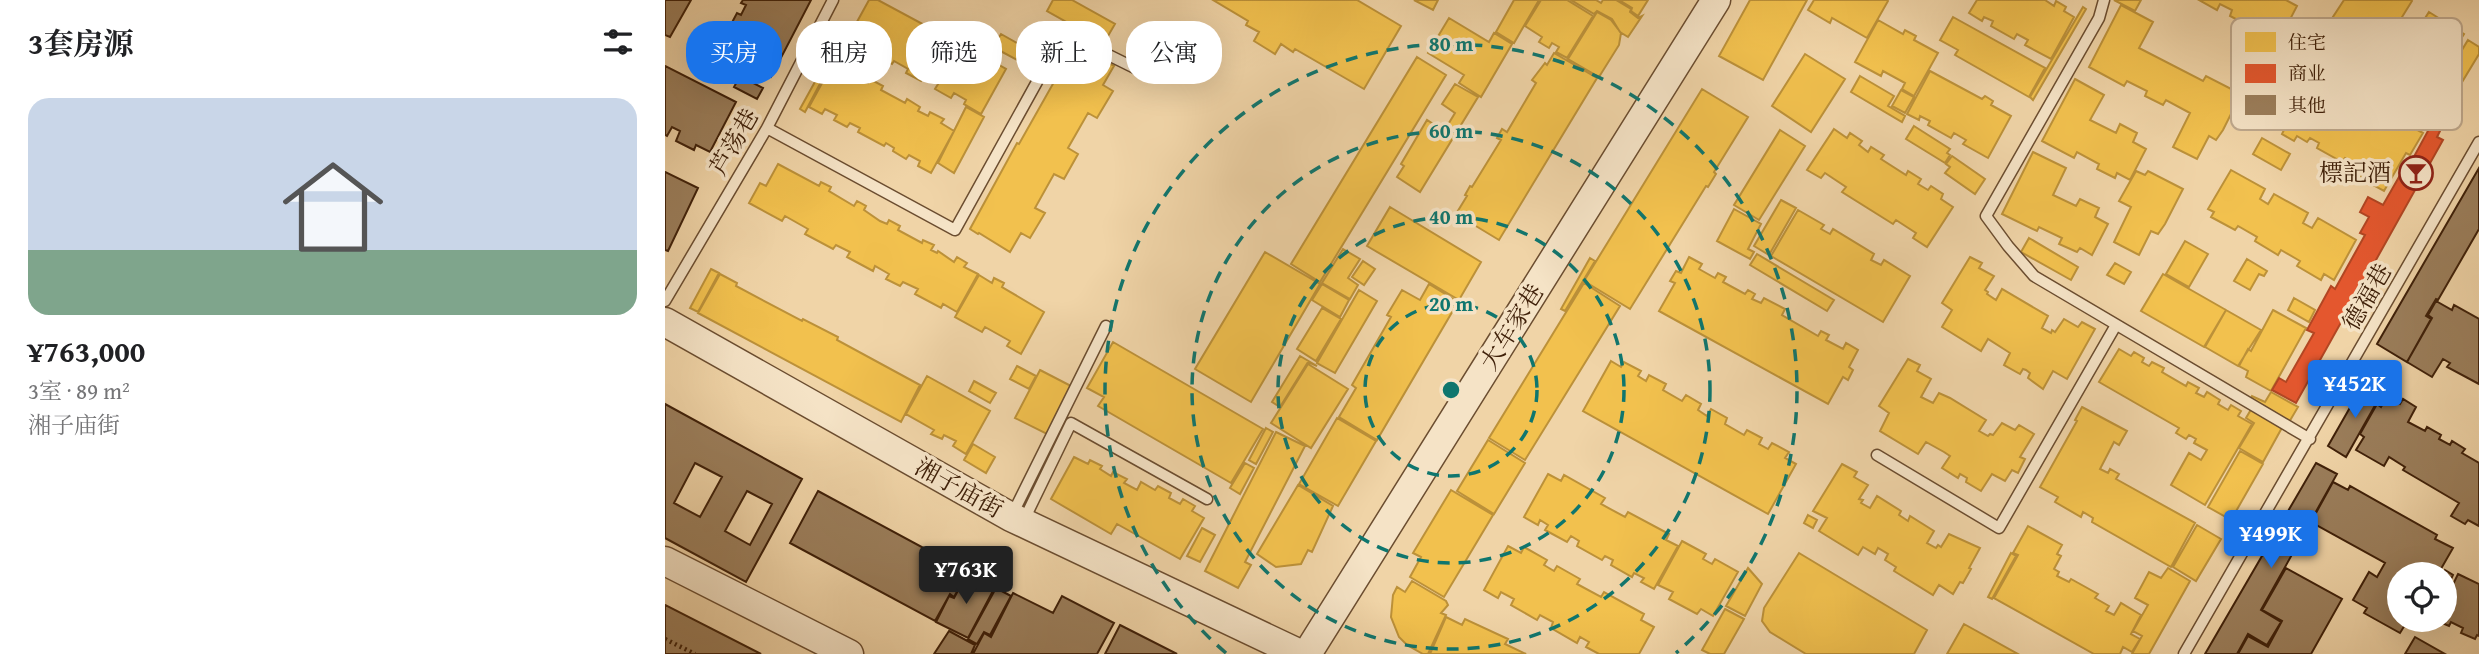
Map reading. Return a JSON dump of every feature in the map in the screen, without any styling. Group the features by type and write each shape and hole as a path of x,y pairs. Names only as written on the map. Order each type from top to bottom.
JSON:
{"street":[{"name":"大车家巷","path":"1307,654 1716,0"},
{"name":"湘子庙街","path":"665,322 1017,520 1300,654"},
{"path":"665,561 849,654"}],"lane":[{"name":"芦荡巷","path":"665,302 767,128 833,0"},
{"path":"2103,0 2099,18 1986,216 2034,276 2310,439"},
{"path":"767,128 955,230 1064,33 1126,64"},
{"name":"德福巷","path":"2184,654 2479,142"},
{"path":"1877,455 1999,528 2116,325"},
{"path":"1017,520 1106,326"},
{"path":"1017,520 1072,423 1207,499"}],"path":[{"path":"665,639 695,654"}],"building: 住宅":[{"path":"869,0 878,0 917,21 906,21 906,68 894,61 892,64 892,21 857,21"},
{"path":"1053,0 1072,0 1110,21 1065,21 1047,11"},
{"path":"1213,0 1357,0 1401,26 1364,89 1295,49 1293,52 1281,44 1275,54 1254,41 1259,32 1246,25 1248,21"},
{"path":"1414,0 1438,0 1433,10"},
{"path":"1514,0 1539,0 1514,43 1496,32"},
{"path":"1541,0 1567,0 1593,16 1567,58 1556,52 1559,47 1552,43 1549,48 1539,42 1542,37 1525,26"},
{"path":"1571,0 1596,0 1601,3 1603,0 1616,0 1631,9 1630,12 1638,18 1642,16 1628,37 1620,32 1612,19 1597,11 1594,14"},
{"path":"1619,0 1648,0 1638,16 1631,11 1632,8"},
{"path":"1750,0 1807,0 1763,80 1719,56"},
{"path":"1814,0 1888,1 1867,38 1832,18 1830,23 1808,10"},
{"path":"1977,0 2045,0 2054,6 2056,1 2066,7 2064,11 2074,17 2051,59 2025,45 2028,40 2017,34 2014,39 1991,26 1993,21 1984,17 1982,21 1969,13"},
{"path":"2114,0 2141,0 2135,11"},
{"path":"2199,0 2286,0 2297,6 2291,18 2234,18 2230,16 2232,10 2220,4 2217,10"},
{"path":"2344,0 2412,1 2401,18 2332,18"},
{"path":"2121,5 2153,22 2139,48 2203,81 2206,76 2231,89 2231,114 2216,140 2209,136 2197,159 2173,147 2190,113 2166,100 2163,105 2145,96 2147,91 2127,81 2124,86 2089,67"},
{"path":"2083,7 2086,9 2033,100 2030,97"},
{"path":"1597,12 1611,20 1621,33 1619,45 1599,77 1568,59"},
{"path":"2429,12 2439,18 2425,18"},
{"path":"1953,17 2045,68 2029,97 1955,55 1958,50 1940,40"},
{"path":"1449,18 1489,42 1494,33 1512,44 1481,97 1459,83 1464,75 1428,53"},
{"path":"1878,20 1903,34 1905,30 1916,36 1914,40 1938,53 1914,96 1902,89 1905,83 1883,71 1881,76 1855,62"},
{"path":"1002,35 1016,42 1016,59 1002,52"},
{"path":"2468,40 2479,47 2479,54 2462,82 2462,50"},
{"path":"1554,53 1597,78 1499,240 1456,214 1470,186 1472,187 1501,140 1497,138 1502,129 1507,132 1536,83 1532,80 1545,63 1547,65"},
{"path":"1805,54 1845,79 1811,132 1772,106"},
{"path":"1417,57 1446,75 1320,282 1291,264"},
{"path":"1930,71 1982,99 1985,96 1993,101 1991,105 2011,116 1988,158 1963,144 1966,140 1954,133 1951,138 1928,125 1930,121 1920,116 1919,120 1907,114"},
{"path":"1860,76 1894,96 1888,106 1905,116 1902,122 1851,92"},
{"path":"2075,79 2104,95 2090,120 2116,133 2120,124 2137,133 2133,142 2146,149 2130,180 2117,173 2115,178 2097,169 2099,164 2077,152 2074,158 2042,141"},
{"path":"814,84 820,84 805,112 800,109"},
{"path":"822,84 879,84 883,86 881,90 905,103 907,99 920,107 918,111 928,116 930,112 944,119 941,123 954,131 931,173 918,166 920,161 909,155 906,159 886,143 884,146 858,132 860,128 850,123 847,127 834,120 837,115 825,109 822,114 809,107"},
{"path":"938,84 998,84 981,114 964,104 966,100 954,93 951,98 935,89"},
{"path":"1053,84 1104,84 1113,91 1097,118 1088,113 1068,148 1078,154 1064,179 1054,174 1035,208 1045,213 1030,238 1021,233 1010,252 970,229 1017,143 1019,144"},
{"path":"1455,84 1478,97 1420,192 1397,177 1404,166 1401,164 1427,120 1444,131 1455,113 1442,104"},
{"path":"1702,89 1748,117 1714,172 1716,174 1630,309 1584,281"},
{"path":"1901,90 1914,97 1905,113 1892,106"},
{"path":"966,107 984,117 954,173 938,163"},
{"path":"1914,126 1950,149 1945,163 1906,139"},
{"path":"1834,129 1847,138 1850,133 1862,141 1859,145 1868,152 1871,147 1884,155 1881,159 1906,175 1908,171 1921,179 1918,184 1928,190 1931,186 1943,194 1941,199 1953,207 1927,247 1913,238 1916,233 1896,220 1893,224 1842,192 1846,187 1825,173 1821,178 1807,170"},
{"path":"1780,130 1805,146 1759,220 1734,205"},
{"path":"2284,130 2418,130 2423,133 2410,155 2406,153 2384,191 2360,178 2363,174 2352,168 2354,163 2345,158 2342,162 2317,148 2319,143 2310,138 2307,142 2297,136 2294,141 2282,134"},
{"path":"2262,138 2290,154 2281,170 2253,154"},
{"path":"2033,152 2066,168 2053,195 2076,206 2080,199 2099,208 2095,217 2108,224 2092,255 2080,248 2077,252 2059,244 2062,238 2039,227 2037,231 2002,214"},
{"path":"1952,156 1985,179 1975,194 1945,173 1950,167 1946,164"},
{"path":"778,164 819,186 821,182 831,187 829,191 854,206 857,201 866,206 864,210 880,221 887,224 889,220 900,226 898,230 922,243 923,240 934,245 931,250 937,253 938,251 954,262 957,257 967,263 964,267 978,274 957,312 943,304 941,308 915,294 918,289 903,282 900,286 886,279 889,274 875,266 873,271 847,257 850,252 836,245 833,249 805,234 808,229 785,216 782,221 749,203 760,183 766,186"},
{"path":"2231,170 2265,189 2260,199 2268,204 2274,194 2308,213 2303,223 2312,228 2318,218 2356,240 2334,280 2324,274 2321,280 2297,266 2300,261 2281,250 2278,255 2255,241 2257,237 2238,226 2235,230 2211,217 2214,212 2208,209"},
{"path":"2136,171 2145,175 2148,171 2183,189 2165,224 2158,234 2151,231 2139,255 2114,242 2131,207 2119,201"},
{"path":"1781,200 1796,208 1769,255 1754,246"},
{"path":"1390,207 1481,262 1459,300 1367,246"},
{"path":"1734,209 1761,224 1748,249 1754,252 1750,259 1717,241"},
{"path":"1798,210 1824,225 1821,229 1830,234 1833,229 1874,254 1871,260 1881,265 1884,260 1910,276 1883,322 1771,256"},
{"path":"2029,238 2078,267 2071,280 2021,252"},
{"path":"2185,241 2208,254 2189,287 2166,274"},
{"path":"1343,249 1360,259 1348,278 1358,285 1350,299 1322,283"},
{"path":"1265,252 1320,284 1251,402 1195,369"},
{"path":"1757,254 1834,300 1827,311 1750,265"},
{"path":"1689,257 1702,264 1699,269 1715,278 1718,273 1726,277 1723,282 1745,294 1748,290 1755,294 1752,299 1761,303 1764,298 1785,309 1782,315 1818,336 1821,331 1829,335 1826,340 1843,349 1846,343 1858,350 1849,367 1853,370 1848,380 1843,377 1828,404 1659,311 1675,283 1670,281 1676,271 1681,273"},
{"path":"1970,257 1982,263 1979,268 1994,276 1985,290 1987,294 1996,300 2002,289 2048,316 2042,328 2051,333 2052,330 2055,332 2064,319 2078,327 2082,322 2095,329 2067,379 2053,371 2043,389 2028,378 2030,373 2026,370 2023,369 2020,374 2004,365 2010,353 1988,339 1981,351 1942,327 1952,310 1942,303"},
{"path":"1590,258 1595,261 1565,311 1561,309"},
{"path":"2247,259 2267,271 2264,276 2259,274 2250,290 2234,281"},
{"path":"1363,261 1375,269 1364,285 1352,277"},
{"path":"2115,263 2131,272 2124,284 2107,275"},
{"path":"711,269 719,273 698,312 690,308"},
{"path":"720,274 737,283 736,286 838,337 837,340 920,385 901,422 698,313"},
{"path":"2163,274 2226,310 2204,347 2141,311"},
{"path":"979,275 992,283 994,278 1004,283 1002,287 1044,312 1021,354 1007,346 1010,341 985,327 982,332 955,317"},
{"path":"1584,283 1620,306 1525,460 1489,438"},
{"path":"1322,284 1349,300 1340,317 1312,300"},
{"path":"1429,284 1458,302 1377,440 1339,417 1356,388 1352,385 1391,317 1387,315 1402,290 1420,300"},
{"path":"1359,290 1377,301 1335,373 1317,363"},
{"path":"2294,298 2315,310 2309,322 2288,310"},
{"path":"1322,308 1341,319 1316,361 1297,349"},
{"path":"2226,310 2261,330 2238,366 2205,347"},
{"path":"2273,310 2306,328 2271,391 2246,377 2248,371 2239,366 2248,349 2251,351"},
{"path":"1113,342 1263,429 1231,483 1098,406 1104,397 1087,388"},
{"path":"2119,349 2131,356 2134,352 2144,358 2142,362 2149,366 2152,362 2164,368 2162,372 2186,386 2188,382 2199,388 2196,393 2204,397 2207,392 2220,400 2218,404 2228,410 2231,405 2241,411 2238,416 2252,424 2205,505 2171,485 2189,453 2201,460 2207,450 2194,443 2196,439 2189,435 2186,439 2176,433 2179,428 2099,382"},
{"path":"1300,356 1317,366 1308,362 1280,407 1272,402"},
{"path":"1908,359 1920,365 1917,371 1931,379 1921,397 1933,403 1939,393 1950,398 1986,420 1979,431 1988,436 1993,435 2002,423 2015,430 2019,425 2034,434 2020,457 2025,459 2018,473 2012,470 2005,481 1992,474 1981,491 1966,482 1967,478 1960,474 1958,478 1942,468 1950,456 1944,452 1926,442 1918,454 1880,431 1889,413 1879,406"},
{"path":"1611,361 1621,367 1624,362 1641,371 1638,376 1646,381 1649,375 1666,384 1663,390 1682,401 1686,395 1701,404 1698,410 1707,416 1711,409 1727,418 1725,424 1744,435 1747,430 1762,438 1759,444 1768,449 1772,443 1789,452 1785,458 1796,464 1768,514 1583,411"},
{"path":"1308,364 1348,389 1311,448 1271,423"},
{"path":"1017,366 1036,376 1029,389 1010,379"},
{"path":"1040,370 1071,386 1047,434 1015,418"},
{"path":"927,376 990,411 966,454 953,446 956,441 944,435 942,439 931,434 934,430 906,414"},
{"path":"974,381 996,393 990,403 969,391"},
{"path":"2271,392 2298,407 2288,424 2249,403 2252,396 2265,402"},
{"path":"2253,406 2284,424 2263,462 2239,448 2254,423 2246,418"},
{"path":"2082,407 2127,431 2119,445 2114,442 2100,469 2108,473 2110,469 2119,474 2116,479 2195,523 2171,567 2092,522 2093,518 2083,512 2081,517 2055,502 2058,497 2040,487"},
{"path":"1337,418 1376,441 1338,506 1299,484"},
{"path":"1266,428 1273,432 1256,464 1249,460"},
{"path":"1276,432 1305,446 1245,562 1251,565 1238,588 1205,571"},
{"path":"1488,440 1525,463 1494,514 1457,491"},
{"path":"973,444 995,457 986,473 964,460"},
{"path":"2240,451 2263,464 2231,520 2208,507"},
{"path":"1074,457 1088,464 1090,460 1102,466 1100,469 1111,476 1113,472 1127,479 1124,483 1137,490 1141,482 1155,490 1158,486 1171,493 1169,498 1180,504 1183,499 1195,506 1192,511 1204,518 1180,559 1117,524 1111,534 1051,499"},
{"path":"1245,463 1254,468 1240,494 1230,488"},
{"path":"1842,464 1857,472 1854,477 1868,485 1859,499 1863,500 1861,503 1870,508 1877,496 1901,511 1899,515 1908,521 1910,516 1934,531 1927,543 1936,548 1938,545 1941,547 1949,534 1980,548 1963,583 1960,582 1953,594 1939,585 1933,595 1894,571 1896,567 1885,560 1888,554 1878,548 1875,554 1863,547 1858,555 1819,531 1827,518 1813,511"},
{"path":"1548,474 1561,481 1564,475 1605,498 1601,504 1625,517 1628,512 1669,534 1666,540 1678,546 1654,589 1641,582 1644,578 1634,573 1632,577 1611,565 1613,560 1605,556 1602,560 1577,546 1579,541 1571,536 1567,542 1545,530 1548,525 1540,520 1538,525 1524,517"},
{"path":"1298,485 1333,506 1312,552 1308,550 1301,564 1276,567 1257,554"},
{"path":"1451,490 1493,515 1444,597 1410,577 1421,557 1413,553"},
{"path":"1808,515 1817,520 1813,528 1804,523"},
{"path":"2197,525 2221,539 2196,581 2173,567"},
{"path":"2028,526 2062,545 2057,554 2061,556 2054,569 2059,572 2057,576 2069,582 2071,579 2098,594 2095,598 2109,606 2106,611 2114,615 2121,603 2141,615 2131,634 2140,639 2132,652 2123,647 2120,654 2094,654 1994,598 2018,555 2013,553"},
{"path":"1202,528 1215,535 1200,562 1187,556"},
{"path":"1682,541 1706,554 1703,559 1712,564 1715,559 1738,572 1713,616 1701,609 1697,614 1669,599 1673,592 1658,585"},
{"path":"1508,546 1521,553 1524,547 1547,560 1544,565 1554,571 1557,566 1580,579 1577,584 1601,597 1604,592 1644,614 1641,620 1654,627 1639,654 1599,654 1586,647 1589,642 1580,637 1577,643 1551,628 1553,622 1540,615 1537,620 1511,605 1514,599 1501,592 1498,598 1484,590"},
{"path":"1799,553 1927,630 1914,654 1806,654 1770,632 1762,621 1764,608"},
{"path":"2011,553 2016,556 1992,599 1988,597"},
{"path":"1748,568 1762,584 1745,616 1726,606"},
{"path":"2168,568 2190,581 2149,654 2132,654 2142,636 2133,631 2148,605 2135,598 2149,572 2161,578"},
{"path":"1412,581 1446,601 1448,605 1441,613 1446,615 1428,654 1407,645 1399,637 1391,617 1393,595 1397,587 1405,592"},
{"path":"1725,609 1744,619 1724,654 1710,654 1702,650"},
{"path":"1446,617 1462,625 1465,619 1508,639 1505,644 1526,654 1430,654"},
{"path":"1964,624 2018,654 1947,654"}],"building: 商业":[{"path":"2440,130 2437,137 2443,140 2296,403 2272,390 2279,378 2286,382 2314,333 2307,330 2331,286 2335,289 2365,235 2360,233 2369,217 2360,212 2368,197 2383,205 2428,131"}],"building: 其他":[{"path":"665,0 691,0 670,37 665,35"},
{"path":"743,0 811,0 800,21 796,21 796,29 782,56 782,21 733,21 737,13 741,15 746,5 741,3"},
{"path":"665,66 686,77 686,84 700,84 736,102 710,152 696,145 694,150 676,141 680,131 672,127 667,136"},
{"path":"736,84 755,84 763,88 757,99 734,87"},
{"path":"739,116 746,120 729,151 724,148"},
{"path":"2479,168 2479,229 2426,316 2431,319 2407,362 2377,344"},
{"path":"665,172 698,188 668,251 665,250"},
{"path":"2436,301 2452,310 2454,305 2479,319 2479,384 2447,367 2450,363 2443,359 2432,377 2407,362 2432,318 2428,315"},
{"path":"2364,383 2382,393 2346,457 2328,446"},
{"path":"2387,397 2400,404 2403,399 2416,407 2408,422 2425,431 2427,427 2441,435 2439,439 2450,445 2452,441 2465,449 2462,453 2479,463 2479,526 2468,520 2465,524 2451,516 2459,503 2403,470 2405,467 2389,457 2384,466 2356,450 2364,437 2360,434 2377,404 2381,407"},
{"path":"665,404 802,479 746,582 665,538","holes":["695,463 722,477 700,517 674,503","747,491 772,504 750,545 725,531"]},
{"path":"2316,463 2337,474 2261,610 2281,622 2267,645 2248,634 2237,654 2205,654"},
{"path":"2333,482 2348,490 2350,486 2437,535 2435,539 2453,548 2445,562 2387,562 2387,626 2364,613 2367,608 2353,600 2369,572 2377,577 2385,563 2311,522"},
{"path":"818,491 968,572 954,597 950,594 935,621 790,543"},
{"path":"2286,568 2342,599 2311,654 2238,654 2248,636 2268,647 2282,621 2262,610"},
{"path":"968,572 995,587 968,638 936,622 949,596 954,598"},
{"path":"2458,574 2479,584 2479,636 2475,639 2461,633 2463,628 2457,625"},
{"path":"996,588 1011,596 990,635 984,632 977,644 968,639"},
{"path":"1013,593 1053,613 1062,596 1114,623 1097,654 973,654 984,633 991,637"},
{"path":"665,605 761,654 665,654"},
{"path":"1120,625 1177,654 1105,654"},
{"path":"949,631 975,645 971,654 934,654"},
{"path":"2415,637 2445,654 2405,654"}],"place":[{"name":"標記酒","path":"2416,173"}]}
